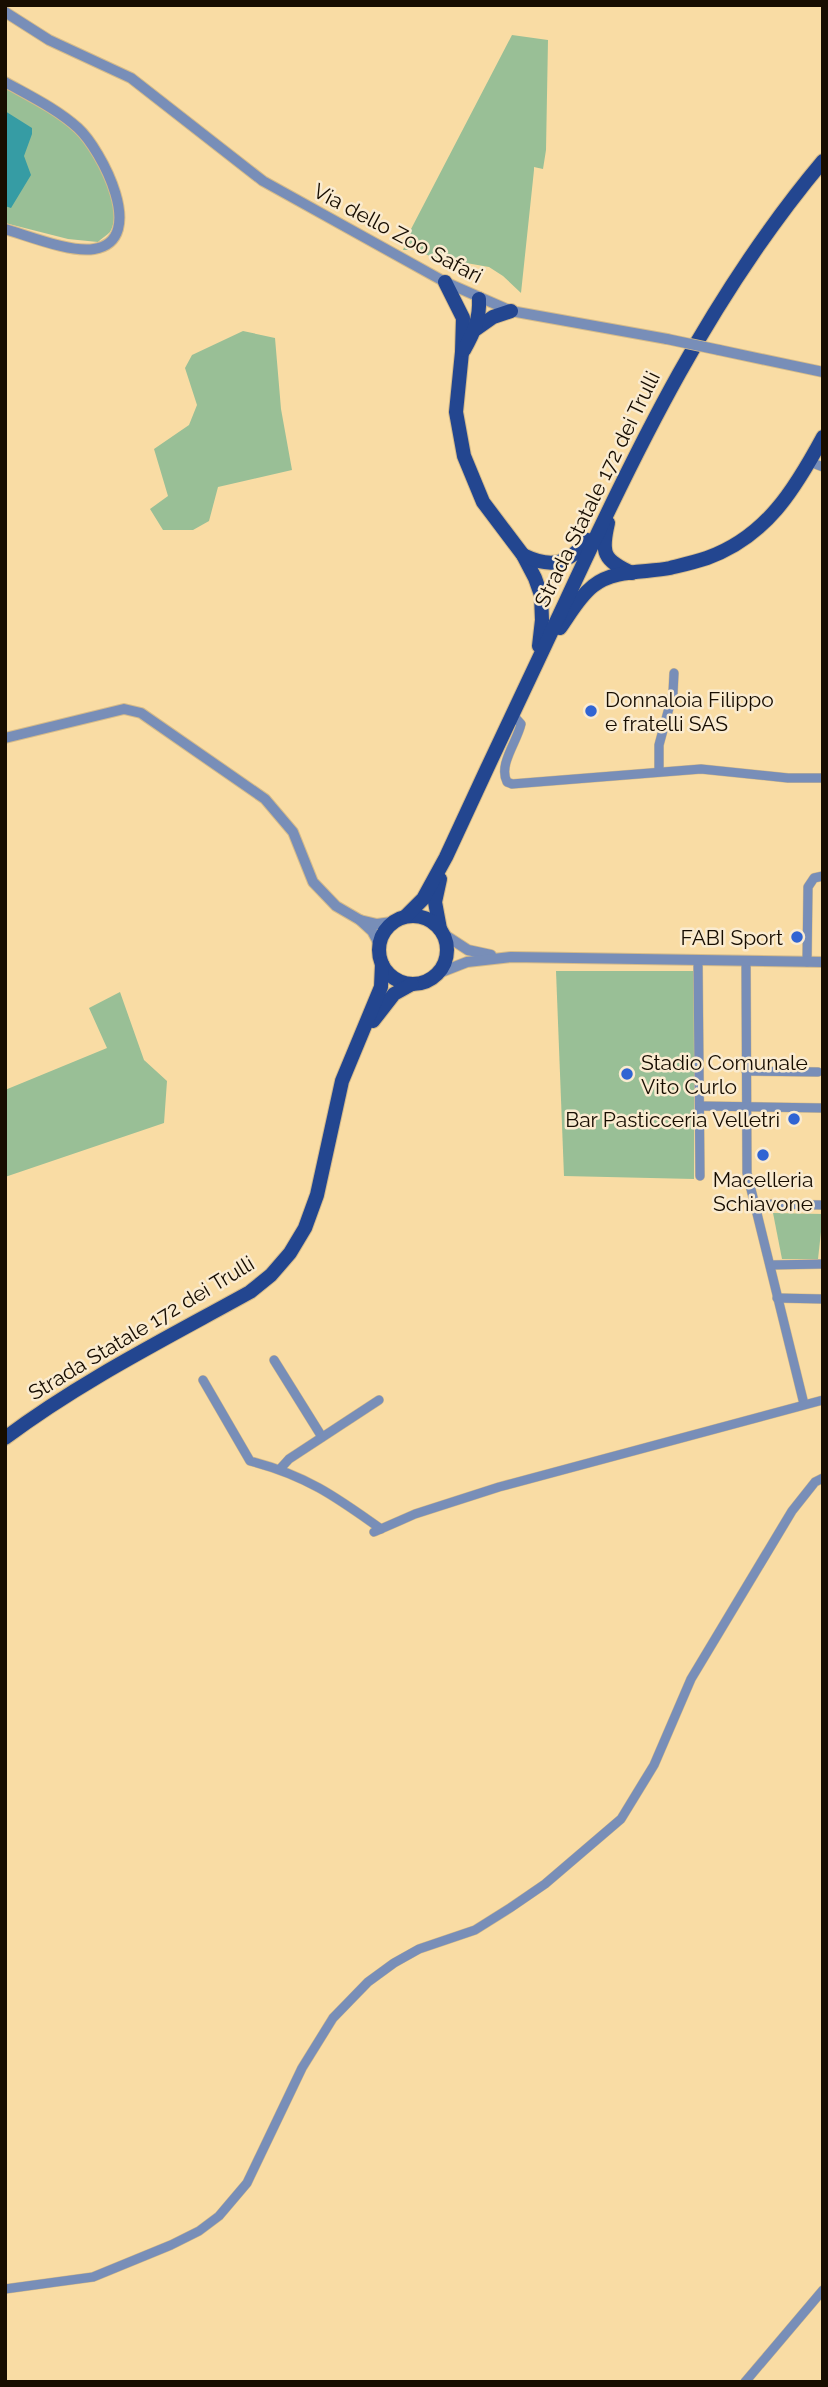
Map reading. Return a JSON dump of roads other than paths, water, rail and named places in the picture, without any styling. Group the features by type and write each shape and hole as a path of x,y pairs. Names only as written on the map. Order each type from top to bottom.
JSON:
{"main road":[{"name":"Strada Statale 172 dei Trulli","path":"392,922 406,916 423,899 446,857 612,500 675,377 740,271 823,160"},
{"path":"445,282 463,318"},
{"path":"479,299 469,307 463,318 456,412 464,456 483,502 523,555 541,595 542,620 538,661"},
{"path":"462,352 476,329 480,312 479,299"},
{"path":"476,329 494,317 511,311"},
{"path":"538,661 581,598 594,584 611,577 670,568 709,557 745,537 770,517 816,464 823,437"},
{"path":"612,500 604,545 605,554 617,566 632,573"},
{"path":"523,555 540,563 561,562 577,554 601,524"},
{"name":"Strada Statale 172 dei Trulli","path":"355,1049 388,1000 412,984 427,981 439,973 446,958 435,902 446,857"},
{"path":"406,916 429,919 443,932"},
{"path":"379,944 382,934 392,922"},
{"name":"Strada Statale 172 dei Trulli","path":"5,1438 53,1403 250,1292 271,1275 290,1253 305,1228 317,1195 342,1081 381,988 379,944"},
{"path":"382,964 391,976 412,984"}],"street":[{"name":"Via dello Zoo Safari","path":"5,12 50,40 125,74 263,181 479,299 511,311 667,339 823,372"},
{"path":"5,82 58,113 91,142 103,161 113,187 119,216 119,224 110,243 95,250 66,246 5,229"},
{"path":"808,369 823,381"},
{"path":"659,771 659,745 673,693 674,673"},
{"path":"5,738 124,709 141,713 265,799 293,832 313,882 336,906 360,920 372,931 379,944"},
{"path":"513,715 521,724 504,769 507,782 520,784 701,769 788,778 823,778"},
{"path":"807,962 808,887 814,878 823,876"},
{"path":"360,920 377,924 392,922"},
{"path":"443,932 468,950 511,957 823,962"},
{"path":"439,973 467,962 511,957"},
{"path":"698,962 700,1176"},
{"path":"746,962 747,1173 804,1404"},
{"path":"746,1071 817,1072"},
{"path":"701,1106 823,1108"},
{"path":"756,1204 823,1205"},
{"path":"771,1265 823,1264"},
{"path":"778,1298 823,1299"},
{"path":"274,1360 322,1437"},
{"path":"203,1380 250,1461 280,1469 328,1491 377,1530 415,1514 499,1487 823,1400"},
{"path":"280,1469 289,1459 379,1400"},
{"path":"5,2289 93,2277 171,2245 199,2231 219,2216 247,2183 302,2068 333,2018 368,1982 419,1949 475,1930 510,1908 545,1884 621,1819 654,1765 691,1679 792,1511 814,1482 823,1478"},
{"path":"745,2382 823,2290"}],"water":[{"path":"5,111 32,128 24,156 31,175 11,208 5,206"}],"place":[{"name":"Donnaloia Filippo e fratelli SAS","path":"591,711"},
{"name":"FABI Sport","path":"797,937"},
{"name":"Stadio Comunale Vito Curlo","path":"627,1074"},
{"name":"Bar Pasticceria Velletri","path":"794,1119"},
{"name":"Macelleria Schiavone","path":"763,1155"}]}
